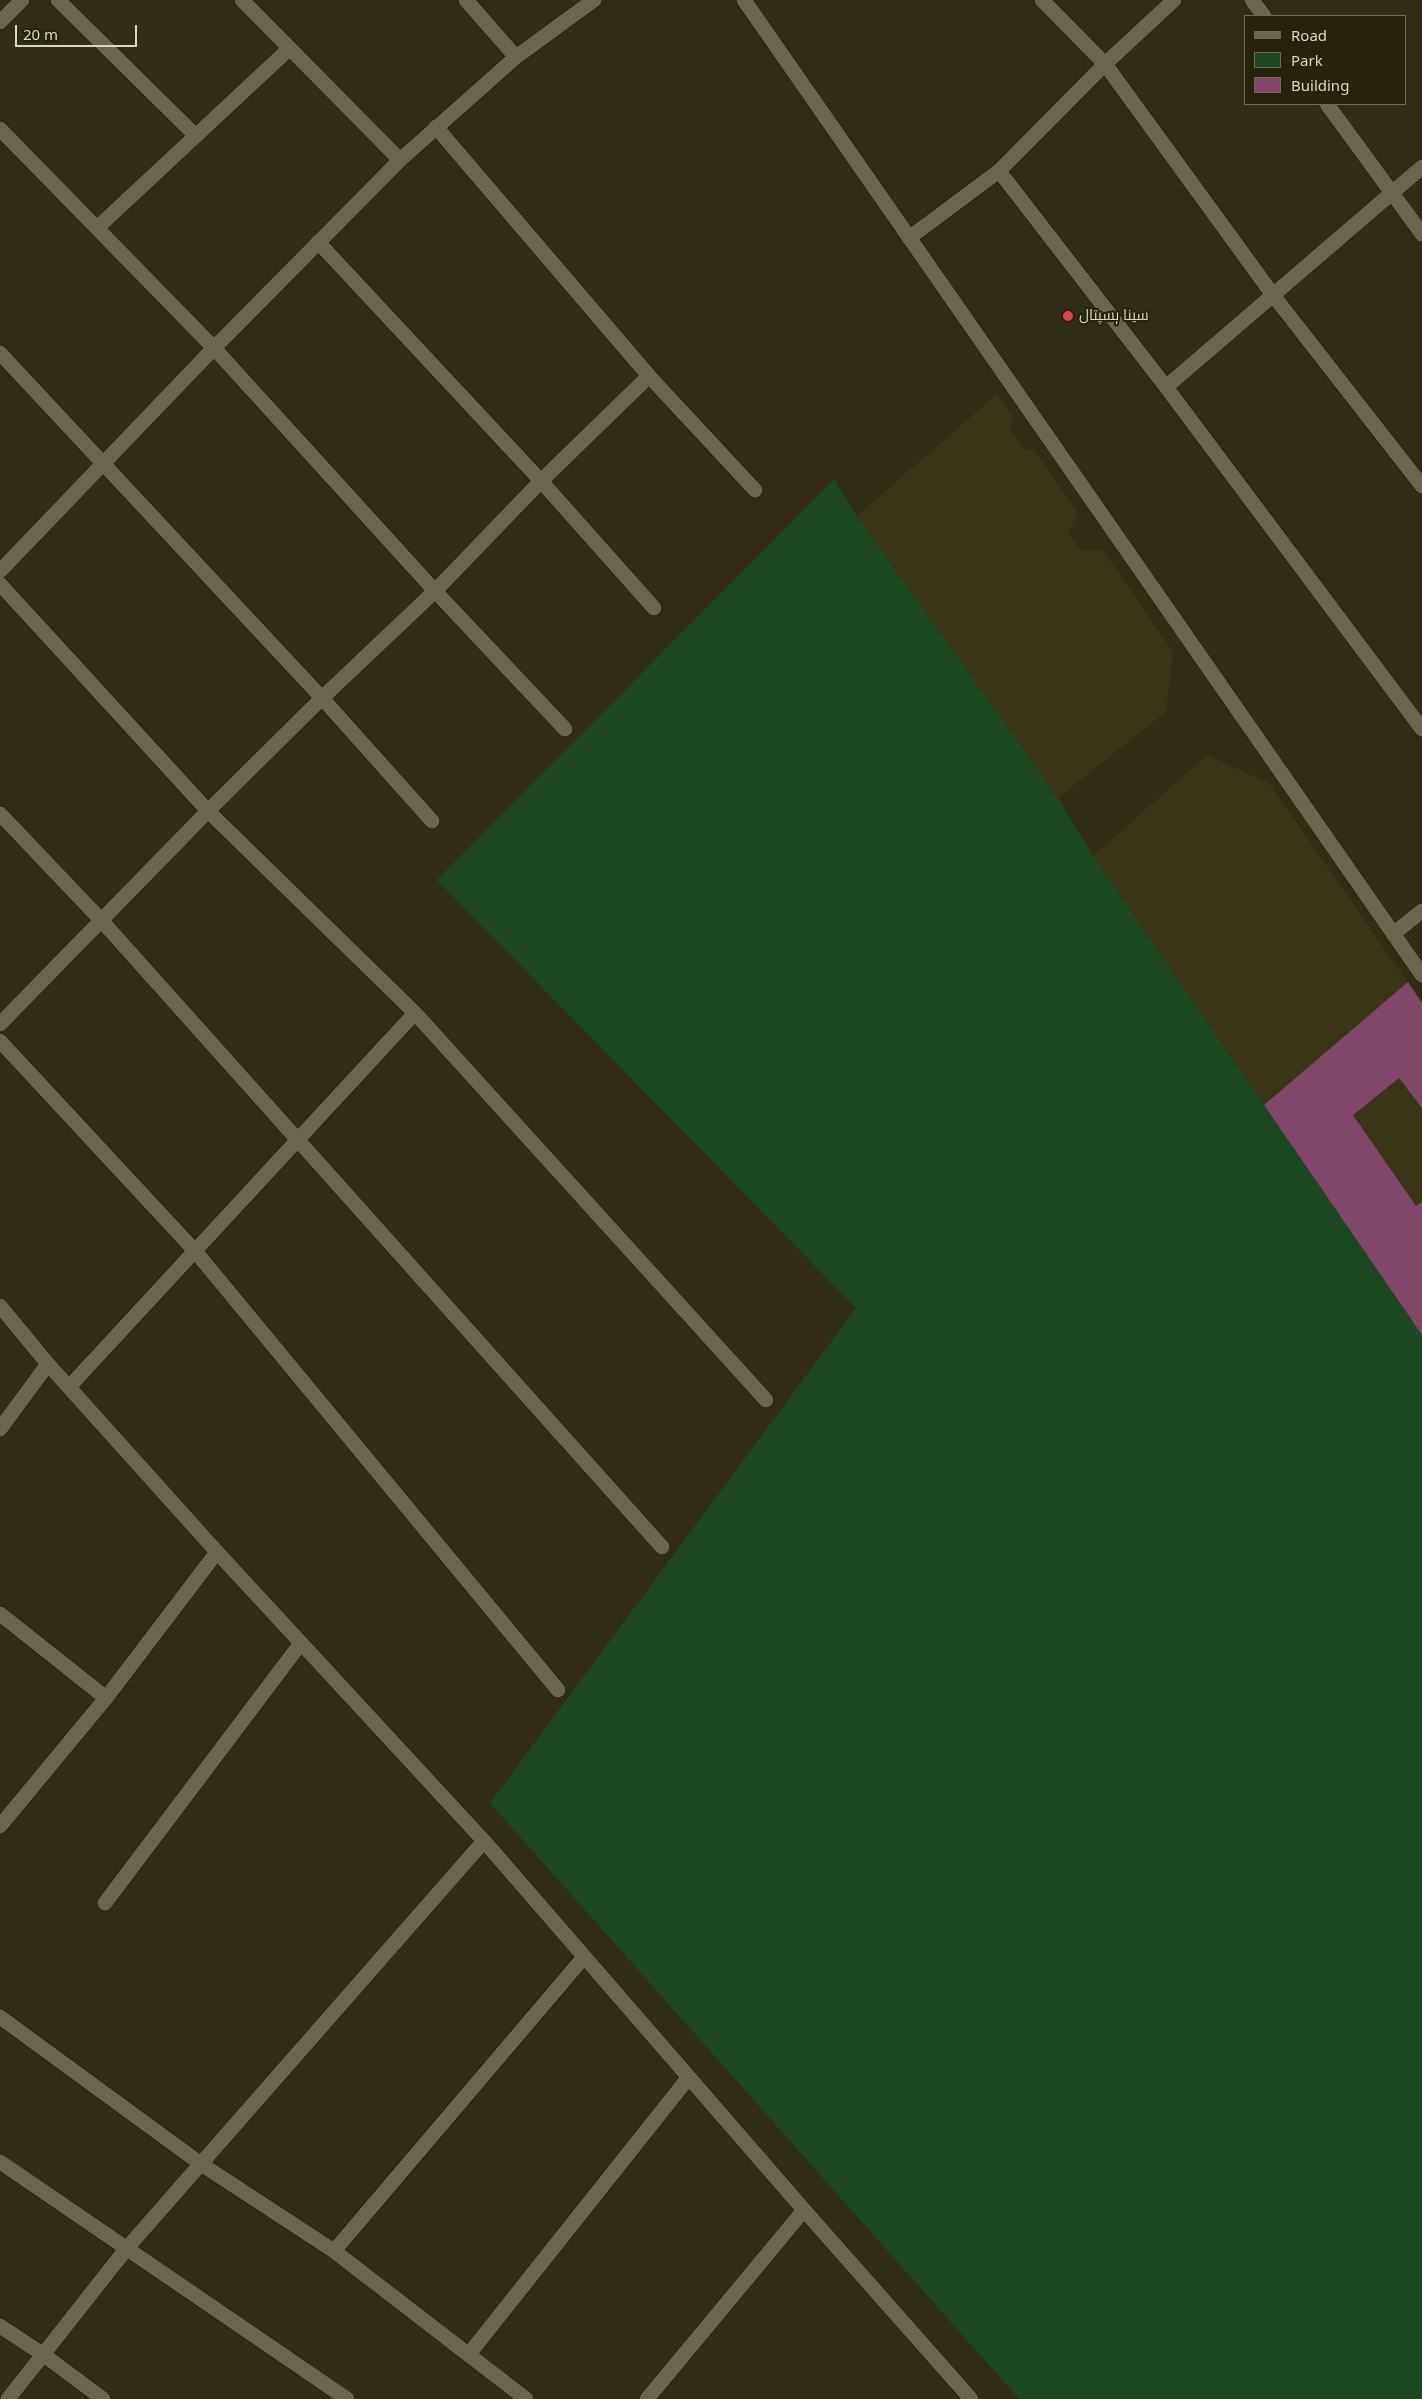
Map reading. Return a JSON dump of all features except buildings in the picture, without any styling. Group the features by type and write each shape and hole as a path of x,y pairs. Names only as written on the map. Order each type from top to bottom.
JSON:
{"street":[{"path":"0,22 22,0"},
{"path":"58,0 196,136"},
{"path":"242,0 400,160"},
{"path":"466,0 516,57"},
{"path":"0,570 214,348 400,160 516,57 594,0"},
{"path":"744,0 1422,975"},
{"path":"1042,0 1105,64 1273,295 1422,486"},
{"path":"909,238 999,171 1105,64 1174,0"},
{"path":"1252,0 1263,15"},
{"path":"97,228 290,48"},
{"path":"1328,105 1422,234"},
{"path":"436,127 650,376 755,490"},
{"path":"0,129 214,348 434,591 565,729"},
{"path":"1166,387 1422,167"},
{"path":"999,171 1166,387 1422,729"},
{"path":"318,242 541,481 654,608"},
{"path":"0,353 322,698 432,821"},
{"path":"0,1024 208,811 434,591 541,481 650,376"},
{"path":"0,584 208,811 415,1013 766,1400"},
{"path":"0,814 101,920 662,1547"},
{"path":"1393,934 1422,911"},
{"path":"69,1387 415,1013"},
{"path":"0,1041 195,1251 558,1690"},
{"path":"0,1306 48,1364 217,1552 484,1842 804,2210 972,2399"},
{"path":"0,1429 48,1364"},
{"path":"0,1826 6,1808 106,1698 217,1552"},
{"path":"0,1614 106,1698"},
{"path":"106,1902 301,1643"},
{"path":"8,2399 126,2248 484,1842"},
{"path":"334,2251 584,1957"},
{"path":"0,2017 201,2164 334,2251 526,2399"},
{"path":"469,2354 689,2076"},
{"path":"0,2162 347,2399"},
{"path":"647,2399 804,2210"},
{"path":"0,2326 44,2355 103,2399"}],"shaded area":[{"path":"997,394 1014,419 1009,429 1026,450 1034,450 1078,513 1068,533 1080,550 1103,550 1173,652 1166,712 1058,798 857,516"},
{"path":"1207,755 1269,783 1422,1003 1422,1335 1093,856"}],"green space":[{"path":"834,479 857,516 1058,798 1093,856 1422,1335 1422,2399 1019,2399 490,1803 856,1308 437,880"}],"place":[{"name":"سینا ہسپتال","path":"1068,316"}]}
